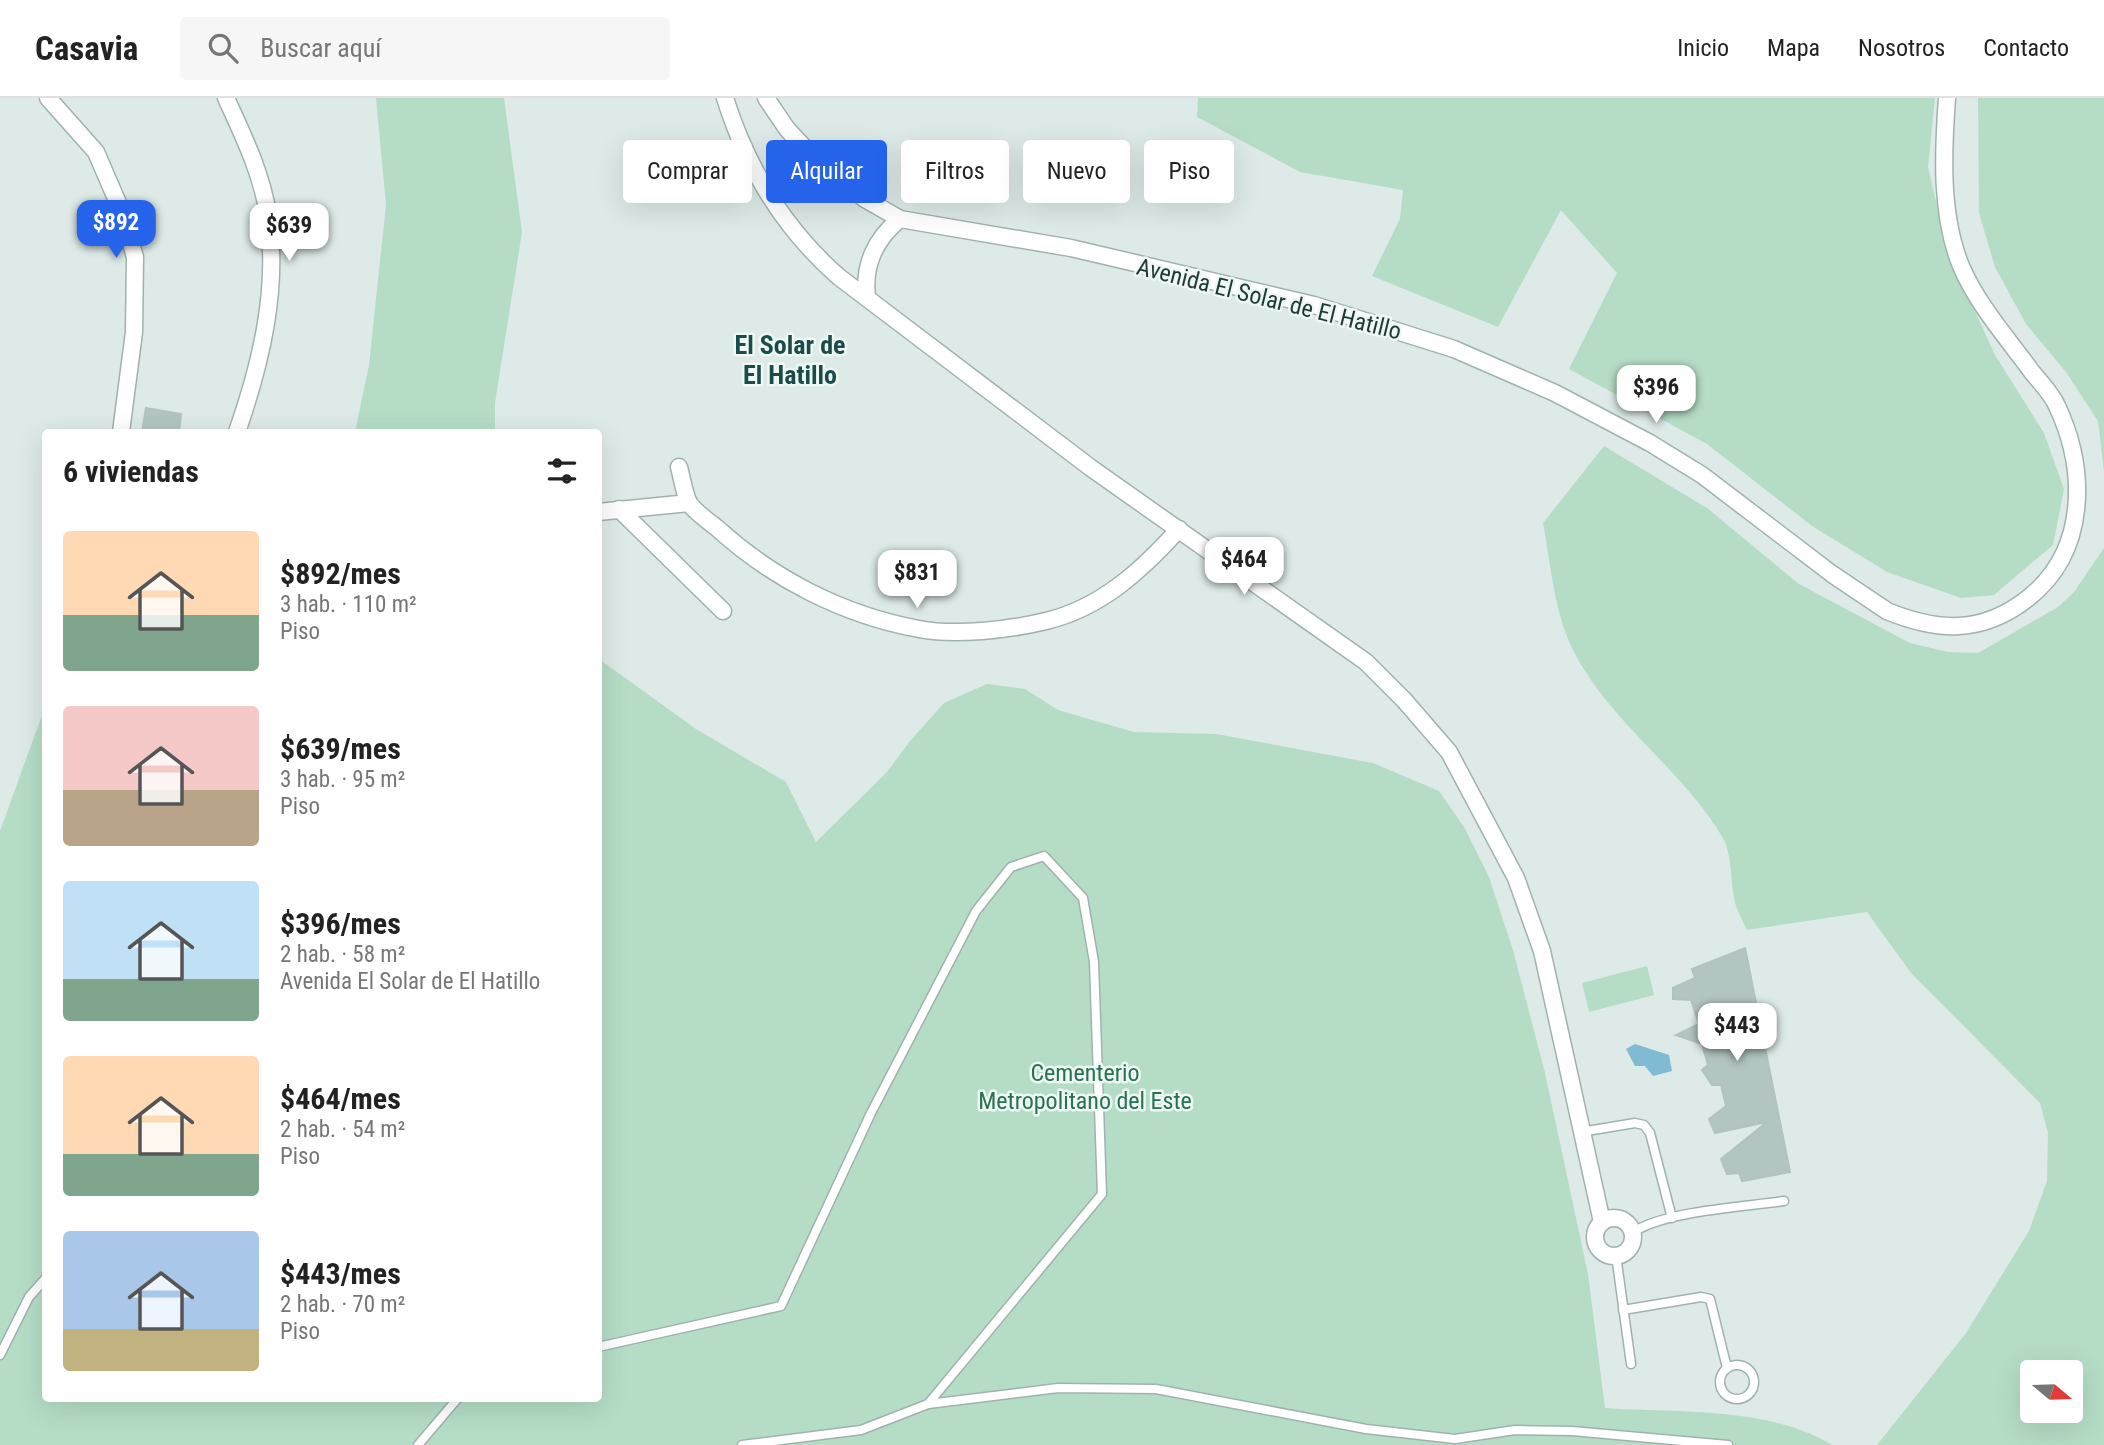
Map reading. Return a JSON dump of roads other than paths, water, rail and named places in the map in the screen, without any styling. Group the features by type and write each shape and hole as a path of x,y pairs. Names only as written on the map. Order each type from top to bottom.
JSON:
{"street":[{"path":"48,98 96,152 121,210 135,257 134,332 121,429"},
{"path":"226,98 249,148 268,214 271,280 259,370 238,429"},
{"path":"725,98 762,186 786,223 808,250 839,277 1091,468 1366,662 1449,752 1516,878 1542,951 1602,1222 1596,1232 1597,1244 1604,1253 1616,1255 1627,1250 1632,1233 1620,1219 1602,1222"},
{"name":"Avenida El Solar de El Hatillo","path":"766,98 787,129 814,158 848,187 900,219 1071,248 1314,305 1454,349 1555,393 1675,458 1887,611 1907,619 1953,628 1999,615 2036,592 2068,547 2080,490 2076,461 2057,404 1983,303 1962,268 1947,202 1947,98"},
{"path":"867,296 869,262 882,237 900,219"},
{"path":"679,467 690,503 739,548 804,589 857,614 921,630 991,630 1058,617 1101,599 1146,565 1179,529"},
{"path":"602,511 690,503"},
{"path":"619,509 723,611"}],"lane":[{"path":"602,1346 781,1306 872,1113 976,911 1011,867 1044,856 1083,898 1094,962 1102,1194 928,1404"},
{"path":"1581,1132 1635,1123 1644,1125 1650,1133 1672,1218"},
{"path":"1632,1233 1645,1224 1672,1218 1784,1201"},
{"path":"1616,1255 1631,1364"},
{"path":"0,1355 29,1297 42,1282"},
{"path":"1623,1310 1701,1297 1710,1299 1727,1368 1721,1377 1725,1393 1734,1398 1749,1393 1754,1383 1748,1368 1737,1365 1727,1368"},
{"path":"742,1445 861,1430 928,1404 1058,1388 1156,1389 1366,1429 1455,1439 1515,1430 1572,1431 1728,1445"},
{"path":"418,1445 455,1402"}],"water":[{"path":"1635,1044 1669,1055 1672,1071 1653,1076 1645,1066 1635,1066 1626,1049"}],"district":[{"name":"El Solar de El Hatillo","path":"790,360"}],"park label":[{"name":"Cementerio Metropolitano del Este","path":"1085,1087"}]}
